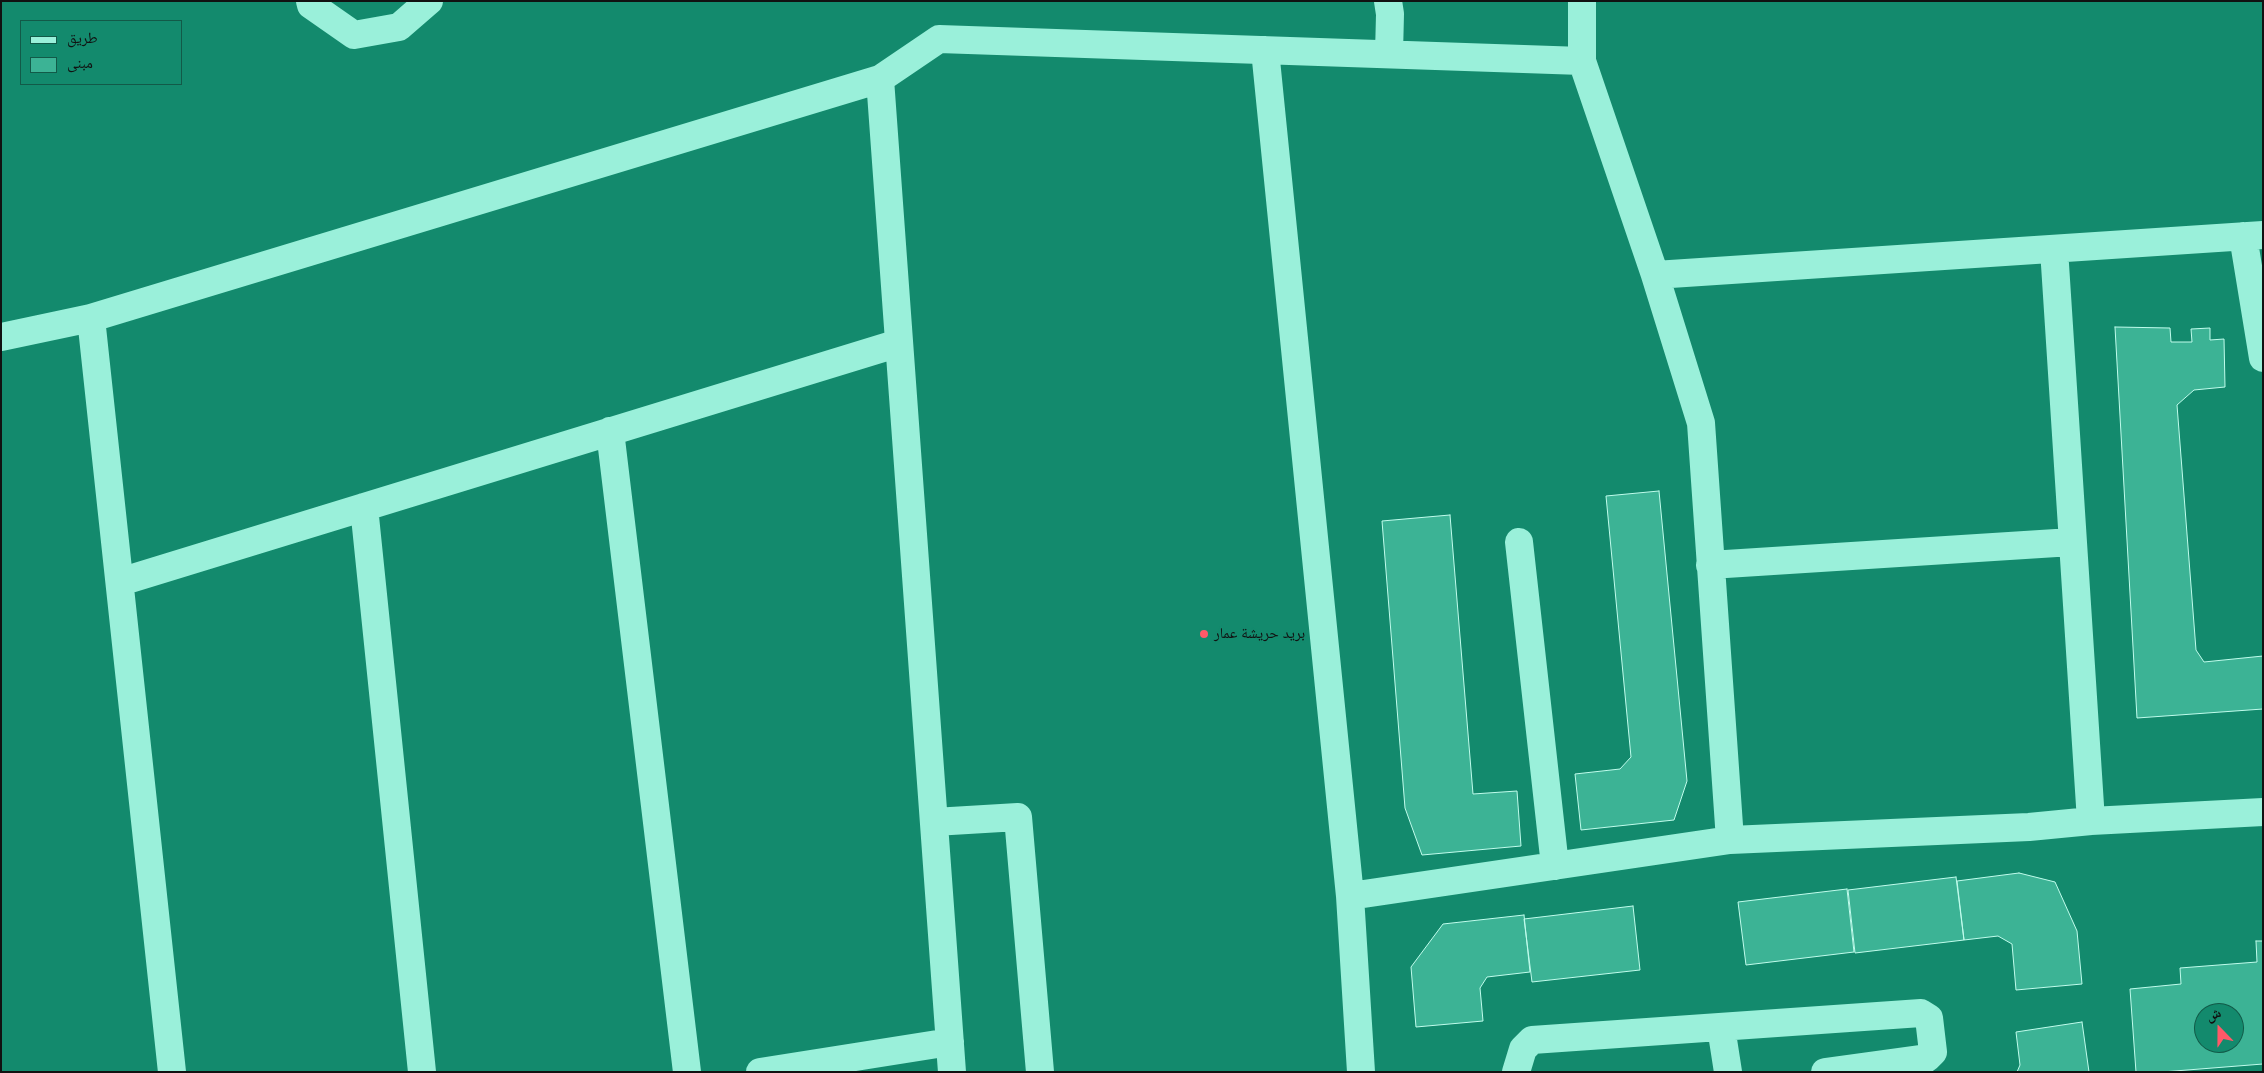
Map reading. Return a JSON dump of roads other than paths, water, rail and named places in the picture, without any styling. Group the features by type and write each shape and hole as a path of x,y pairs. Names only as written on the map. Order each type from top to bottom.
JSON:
{"street":[{"path":"310,1 310,5 354,35 399,27 428,1"},
{"path":"1388,1 1390,14 1389,54"},
{"path":"1582,1 1582,61 1655,275 1701,423 1730,840"},
{"path":"1,337 91,318 880,79 939,39 1582,61"},
{"path":"1265,50 1350,896 1361,1072"},
{"path":"880,79 952,1072"},
{"path":"1655,275 2253,235 2263,358"},
{"path":"2054,249 2091,821"},
{"path":"91,318 172,1072"},
{"path":"120,582 899,343"},
{"path":"610,431 687,1072"},
{"path":"364,507 422,1072"},
{"path":"1519,542 1554,866"},
{"path":"1710,565 2072,542"},
{"path":"1350,896 1730,840 2029,826 2263,812"},
{"path":"934,822 1018,817 1040,1072"},
{"path":"1516,1072 1523,1049 1532,1040 1921,1013 1929,1018 1933,1052 1927,1058 1825,1072"},
{"path":"1721,1027 1728,1072"},
{"path":"760,1072 950,1042"}],"place":[{"name":"بريد حريشة عمار","path":"1204,634"}]}
